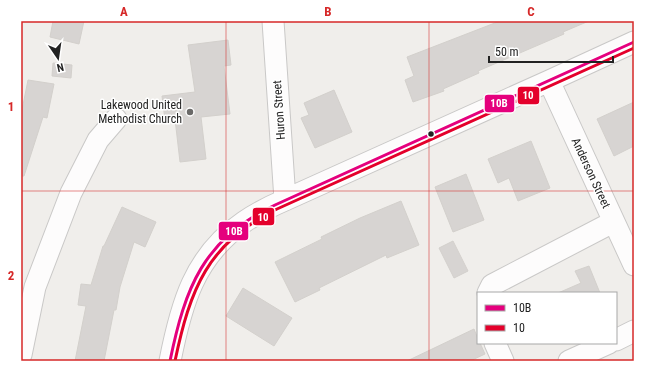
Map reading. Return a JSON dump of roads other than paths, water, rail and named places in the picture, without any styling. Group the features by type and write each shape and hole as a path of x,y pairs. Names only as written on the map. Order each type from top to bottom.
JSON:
{"street":[{"name":"Huron Street","path":"273,21 285,200"},
{"path":"170,361 186,298 193,280 202,264 234,229 261,212 285,200 634,42"},
{"name":"Anderson Street","path":"549,81 634,265"},
{"path":"21,355 35,287 71,193 98,140 116,119"},
{"path":"488,292 492,284 613,222"},
{"path":"617,340 634,331"},
{"path":"496,344 503,361"},
{"path":"569,361 607,344"}],"place":[{"name":"Lakewood United Methodist Church","path":"190,112"}]}
